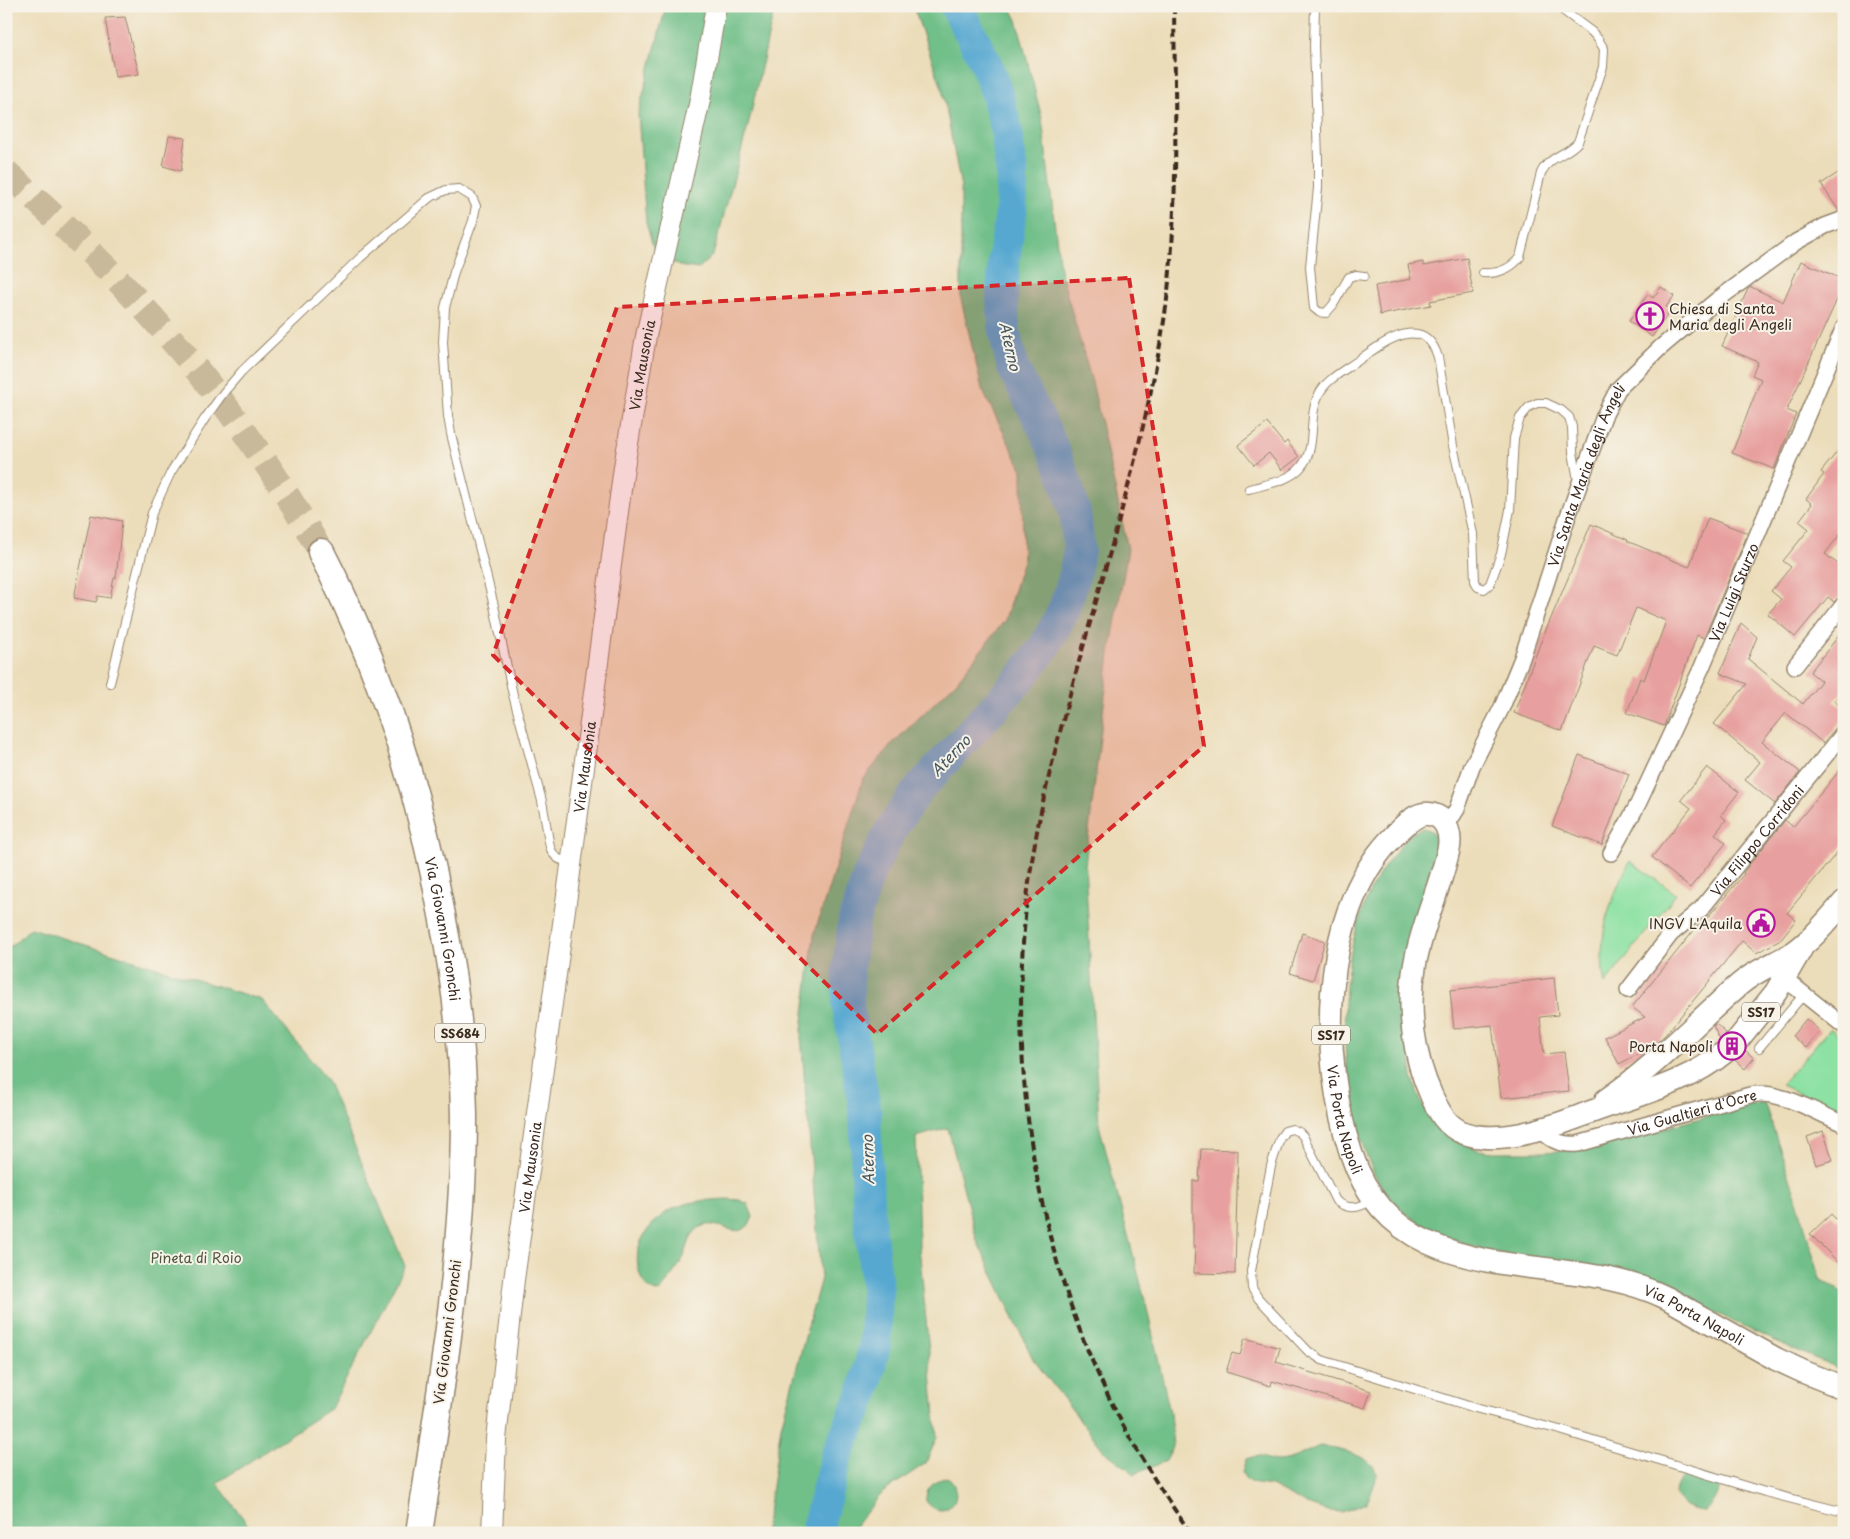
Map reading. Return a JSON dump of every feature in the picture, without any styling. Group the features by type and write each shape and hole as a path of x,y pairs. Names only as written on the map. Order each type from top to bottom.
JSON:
{"highway":[{"name":"Via Giovanni Gronchi","path":"321,552 359,631 387,704 402,750 435,874 454,979 459,1021 464,1114 461,1206 453,1294 419,1533"}],"main road":[{"name":"Via Mausonia","path":"492,1533 496,1439 513,1289 634,399 654,298 700,100 716,6"},
{"name":"Via Porta Napoli","path":"1445,824 1437,817 1428,814 1416,817 1392,838 1377,855 1361,881 1351,906 1341,937 1336,962 1331,1034 1336,1091 1340,1114 1352,1155 1359,1174 1373,1199 1396,1222 1427,1242 1444,1249 1482,1261 1609,1279 1646,1289 1667,1298 1789,1365 1844,1388"},
{"name":"SS17","path":"1445,824 1449,834 1449,847 1420,942 1412,980 1412,1018 1417,1056 1435,1104 1449,1124 1462,1132 1477,1136 1501,1136 1542,1130 1655,1089 1710,1063 1731,1046 1759,1015 1775,973 1788,956 1806,942 1844,902"},
{"name":"SS17","path":"1578,1117 1626,1085 1683,1037 1751,975 1775,973"}],"street":[{"name":"Via Santa Maria degli Angeli","path":"1445,824 1457,809 1478,753 1511,687 1607,408 1618,389 1628,376 1685,325 1752,273 1809,235 1844,219"},
{"name":"Via Luigi Sturzo","path":"1611,853 1638,804 1702,666 1844,327"},
{"path":"1795,666 1844,604"},
{"name":"Via Filippo Corridoni","path":"1628,990 1671,934 1701,909 1844,733"},
{"path":"1775,973 1844,1026"},
{"name":"Via Gualtieri d'Ocre","path":"1542,1130 1555,1141 1565,1144 1578,1144 1761,1093 1775,1095 1844,1124"}],"lane":[{"path":"1315,6 1314,46 1318,188 1310,267 1314,308 1319,312 1326,313 1333,305 1346,280 1352,276 1364,276"},
{"path":"1483,273 1496,273 1503,270 1520,257 1541,173 1547,163 1578,142 1603,67 1604,49 1598,39 1557,6"},
{"path":"110,683 155,506 171,472 214,406 242,371 367,252 429,198 446,190 459,189 472,197 476,206 473,221 450,287 444,320 443,342 446,392 451,434 494,606 513,695 542,801 550,847 557,858 572,862"},
{"path":"1249,489 1284,478 1300,469 1308,456 1314,409 1322,389 1372,350 1396,336 1407,333 1426,339 1436,350 1438,357 1453,446 1473,534 1474,580 1478,587 1484,589 1488,587 1497,568 1510,510 1514,438 1522,414 1533,405 1551,404 1569,417 1572,427 1574,460 1579,487"},
{"path":"1759,1048 1804,994"},
{"path":"1373,1199 1359,1207 1348,1207 1339,1204 1333,1199 1303,1136 1292,1129 1282,1134 1268,1176 1251,1271 1251,1282 1258,1298 1312,1355 1427,1394 1587,1438 1749,1487 1844,1512"}],"highlighted area":[{"path":"1129,278 1204,746 877,1034 493,655 617,307"}],"green space":[{"path":"666,6 775,6 748,126 713,255 698,269 679,266 654,250 646,223 638,114"},
{"path":"913,6 1010,6 1017,20 1042,119 1060,270 1093,386 1128,549 1110,653 1085,865 1099,1125 1145,1300 1170,1413 1173,1447 1166,1461 1135,1474 1104,1451 1033,1359 977,1241 948,1128 916,1137 919,1246 937,1437 926,1463 882,1493 856,1525 853,1533 765,1533 781,1426 821,1278 801,1037 814,935 863,779 893,743 957,681 1005,620 1023,560 1022,470 982,389 961,299 961,187 942,88"},
{"path":"1424,828 1433,832 1436,840 1436,850 1409,946 1412,1077 1421,1102 1438,1127 1466,1145 1479,1150 1493,1152 1545,1152 1594,1148 1743,1106 1764,1102 1794,1190 1820,1279 1844,1293 1844,1371 1746,1328 1676,1292 1481,1249 1457,1240 1411,1218 1387,1194 1374,1173 1362,1143 1353,1110 1345,1035 1345,996 1350,957 1359,921 1372,887 1401,844 1414,832"},
{"path":"1630,861 1676,894 1605,984 1602,951 1606,921 1616,891"},
{"name":"Pineta di Roio","path":"31,928 262,1000 327,1080 405,1266 331,1408 217,1483 254,1533 6,1533 6,950"},
{"path":"1830,1028 1844,1039 1844,1112 1781,1085"},
{"path":"727,1199 739,1200 748,1204 753,1217 749,1225 738,1231 713,1225 700,1227 692,1235 684,1257 661,1291 656,1292 650,1289 641,1277 637,1258 646,1232 659,1218 681,1205"},
{"path":"1320,1446 1360,1457 1368,1461 1373,1467 1376,1473 1375,1480 1366,1503 1342,1512 1328,1511 1304,1503 1271,1486 1251,1483 1242,1472 1246,1459 1251,1457 1283,1461"},
{"path":"1690,1473 1707,1477 1719,1486 1715,1500 1705,1511 1688,1507 1675,1494 1679,1482"},
{"path":"946,1477 953,1483 956,1491 955,1498 947,1508 941,1510 933,1508 926,1501 927,1492 938,1481"}],"building":[{"path":"125,17 139,74 115,77 105,18"},
{"path":"169,136 185,138 181,171 163,166"},
{"path":"1844,169 1844,210 1839,211 1821,184"},
{"path":"1467,258 1473,293 1430,301 1431,305 1380,315 1375,286 1411,279 1408,265 1423,262 1424,266"},
{"path":"1801,261 1844,280 1844,284 1787,410 1796,414 1774,469 1732,453 1761,379 1752,375 1758,362 1722,346 1748,289 1751,287 1783,302"},
{"name":"Chiesa di Santa Maria degli Angeli","path":"1661,287 1674,296 1666,307 1671,310 1652,337 1629,321 1648,294 1653,298"},
{"path":"1267,423 1284,444 1287,441 1299,457 1282,470 1269,453 1254,465 1238,445"},
{"path":"1844,443 1844,529 1825,554 1844,569 1844,595 1834,602 1828,597 1795,637 1768,614 1781,599 1771,591 1791,567 1783,561 1809,529 1799,521 1812,504 1806,499 1824,474 1821,472"},
{"path":"91,515 122,521 116,578 114,578 110,598 98,596 96,602 74,598"},
{"path":"1708,518 1748,533 1704,638 1697,635 1664,726 1627,713 1640,678 1644,680 1666,621 1636,608 1617,655 1594,646 1562,731 1514,713 1540,644 1591,524 1689,567"},
{"path":"1741,623 1757,637 1748,659 1803,704 1821,681 1810,672 1844,629 1844,689 1834,701 1844,709 1844,718 1823,743 1786,713 1762,742 1800,772 1775,804 1745,780 1760,762 1714,724 1747,684 1720,673"},
{"path":"1579,755 1629,774 1602,845 1552,826"},
{"path":"1844,765 1844,844 1787,913 1796,920 1779,941 1756,953 1742,941 1666,1034 1652,1047 1619,1064 1605,1037 1645,1017 1632,1007 1700,923 1702,924 1744,874 1785,820 1793,827"},
{"path":"1707,767 1739,792 1721,815 1726,820 1715,834 1726,843 1690,888 1652,857 1691,808 1681,800"},
{"path":"1302,933 1325,941 1313,980 1290,973"},
{"path":"1554,978 1558,1015 1540,1017 1544,1054 1564,1052 1569,1091 1501,1098 1492,1025 1454,1029 1450,990"},
{"path":"1806,1019 1820,1031 1806,1048 1792,1036"},
{"path":"1716,1024 1726,1033 1724,1038 1720,1040 1713,1026"},
{"path":"1746,1051 1754,1058 1745,1069 1735,1060 1738,1055"},
{"path":"1823,1131 1833,1160 1816,1165 1807,1137"},
{"path":"1201,1149 1238,1150 1235,1274 1194,1273 1193,1181 1199,1181"},
{"path":"1831,1214 1844,1227 1844,1268 1810,1234"},
{"path":"1245,1338 1280,1348 1276,1362 1371,1391 1365,1408 1272,1381 1271,1386 1226,1372 1232,1353 1240,1355"}],"waterway":[{"name":"Aterno","path":"817,1533 836,1457 863,1394 875,1344 877,1289 868,1206 865,1110 848,1006 848,969 854,920 869,874 890,831 917,791 1020,679 1045,646 1063,611 1073,582 1079,551 1075,512 1063,473 1047,435 1013,368 1005,335 1002,300 1004,259 1011,213 1012,175 1006,128 997,94 985,61 956,6"}],"tunnel":[{"path":"6,172 112,274 192,364 232,415 270,469 321,552"}],"railway":[{"path":"1174,6 1174,215 1167,298 1161,339 1150,396 1122,510 1074,679 1045,793 1032,862 1024,932 1021,1002 1024,1073 1031,1143 1044,1212 1062,1280 1086,1346 1120,1419 1146,1466 1191,1533"}],"place":[{"name":"Chiesa di Santa Maria degli Angeli","path":"1650,316"},
{"name":"INGV L'Aquila","path":"1761,923"},
{"name":"Porta Napoli","path":"1732,1046"}]}
